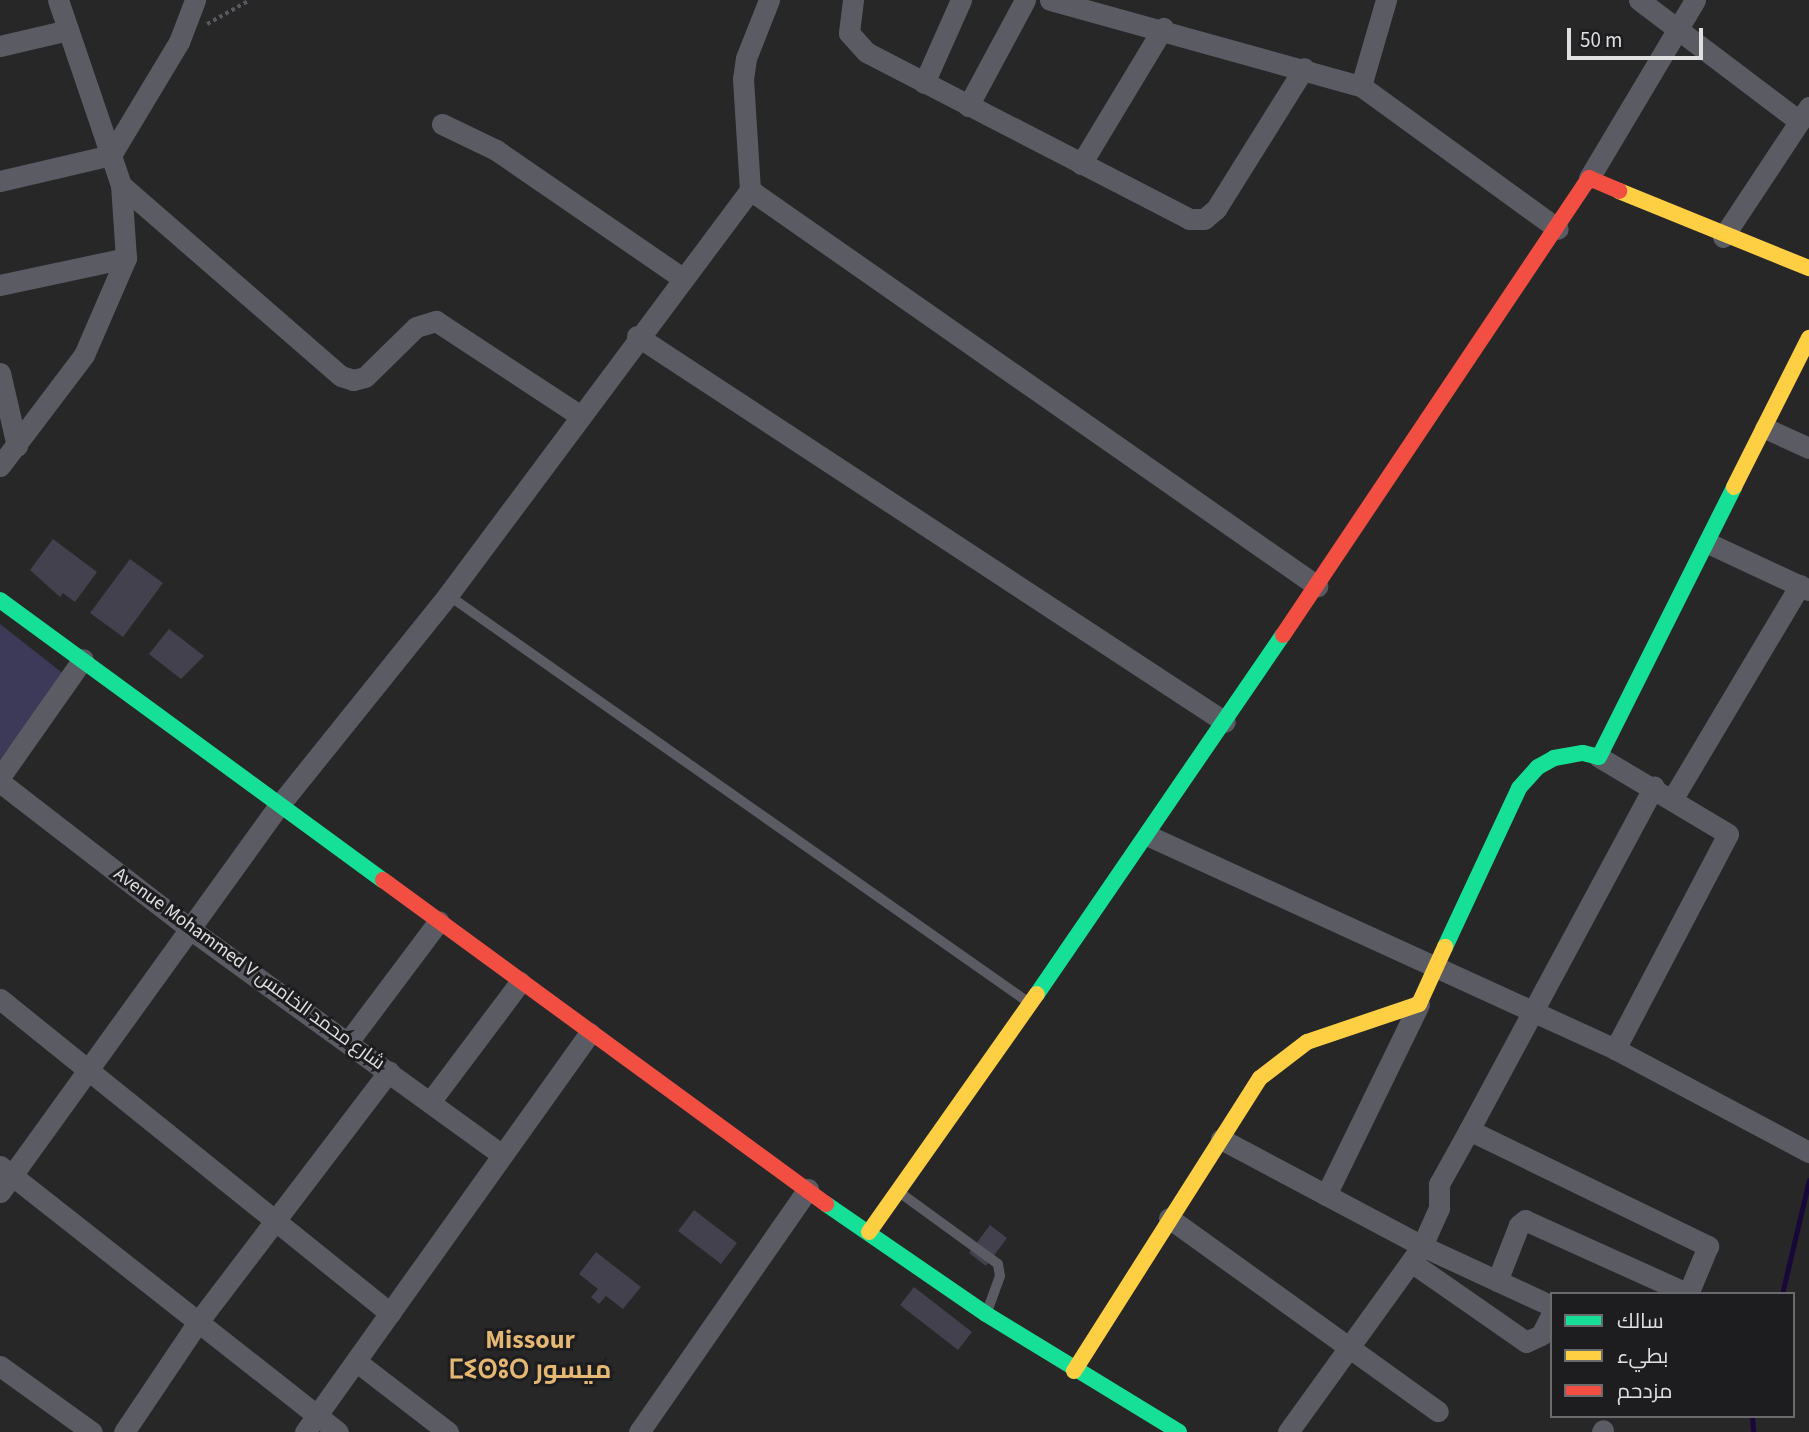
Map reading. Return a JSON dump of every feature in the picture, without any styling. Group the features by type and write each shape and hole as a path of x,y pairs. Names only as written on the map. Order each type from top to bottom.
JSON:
{"street":[{"path":"0,466 84,355 126,258 126,218 121,186 58,0"},
{"path":"0,181 111,155 179,42 195,0"},
{"path":"338,1432 310,1424 198,1322 4,1178 281,803 449,595 637,336 750,190 743,79 746,58 769,0"},
{"path":"853,0 848,22 857,44 924,83 1189,219 1210,216 1304,68"},
{"path":"924,83 961,0"},
{"path":"968,106 1025,0"},
{"path":"1050,0 1163,29 1361,86 1558,229"},
{"path":"1361,86 1386,0"},
{"path":"1639,0 1804,114 1723,237"},
{"path":"869,1232 1149,836 1558,229 1695,0"},
{"path":"1081,164 1163,29"},
{"path":"0,46 68,30"},
{"path":"442,124 496,150 682,278"},
{"path":"1589,178 1723,237 1809,268"},
{"path":"121,186 341,376 353,380 365,377 416,327 436,321 579,415"},
{"path":"750,190 1317,586"},
{"path":"0,285 126,258"},
{"path":"637,336 1225,722"},
{"path":"1599,757 1809,338"},
{"path":"0,373 3,400 16,446"},
{"path":"1765,428 1809,448"},
{"path":"1673,798 1804,588 1708,543"},
{"path":"0,600 281,803 520,982 808,1189 986,1314 1074,1371 1178,1432"},
{"path":"0,777 83,659"},
{"path":"1326,1195 1527,778 1538,767 1566,754 1599,757 1724,828 1728,836 1615,1049"},
{"name":"Avenue Mohammed V شارع محمد الخامس","path":"0,782 190,929 500,1153"},
{"path":"1288,1432 1417,1254 1439,1208 1440,1184 1654,788"},
{"path":"1149,836 1615,1049 1809,1152"},
{"path":"348,1042 439,921"},
{"path":"430,1102 520,982"},
{"path":"0,999 390,1313"},
{"path":"1074,1371 1168,1218 1260,1078 1287,1054 1307,1042 1419,1004"},
{"path":"310,1424 357,1362 500,1153 590,1032"},
{"path":"124,1432 198,1322 273,1219 389,1071"},
{"path":"1469,1130 1708,1246 1690,1289 1682,1291 1525,1220 1519,1225 1497,1281"},
{"path":"1221,1139 1326,1195 1417,1254 1526,1342 1541,1335 1550,1317"},
{"path":"639,1432 808,1189"},
{"path":"1168,1218 1350,1350 1438,1410"},
{"path":"1417,1254 1497,1281 1550,1305"},
{"path":"357,1362 448,1432"},
{"path":"0,1367 92,1432"}],"lane":[{"path":"449,595 1031,1004"},
{"path":"899,1191 998,1264 1000,1276 986,1314"}],"path":[{"path":"179,42 250,0"}],"shaded area":[{"path":"0,624 65,675 0,759"}],"building":[{"path":"53,539 97,572 75,602 63,593 60,597 30,570"},
{"path":"130,559 163,583 123,637 90,613"},
{"path":"169,629 204,656 181,679 149,654"},
{"path":"694,1210 737,1243 721,1264 678,1231"},
{"path":"990,1225 1007,1238 986,1266 969,1253"},
{"path":"596,1252 641,1287 623,1309 606,1296 599,1304 591,1297 598,1289 579,1274"},
{"path":"914,1287 972,1332 958,1350 900,1305"}],"waterway":[{"path":"1782,1292 1809,1180"},
{"path":"1752,1418 1753,1432"}],"traffic: fast":[{"path":"1445,947 1519,788 1538,767 1554,758 1583,753 1599,757 1734,487"},
{"path":"0,600 383,880"},
{"path":"1037,994 1283,635"},
{"path":"826,1204 986,1314 1179,1432"}],"traffic: slow":[{"path":"1619,191 1809,268"},
{"path":"1734,487 1809,338"},
{"path":"1074,1371 1260,1078 1307,1042 1419,1004 1445,947"},
{"path":"869,1232 1037,994"}],"traffic: jam":[{"path":"1283,635 1589,178 1619,191"},
{"path":"383,880 826,1204"}],"district":[{"name":"Missour ⵎⵉⵙⵓⵔ ميسور","path":"530,1355"}]}
